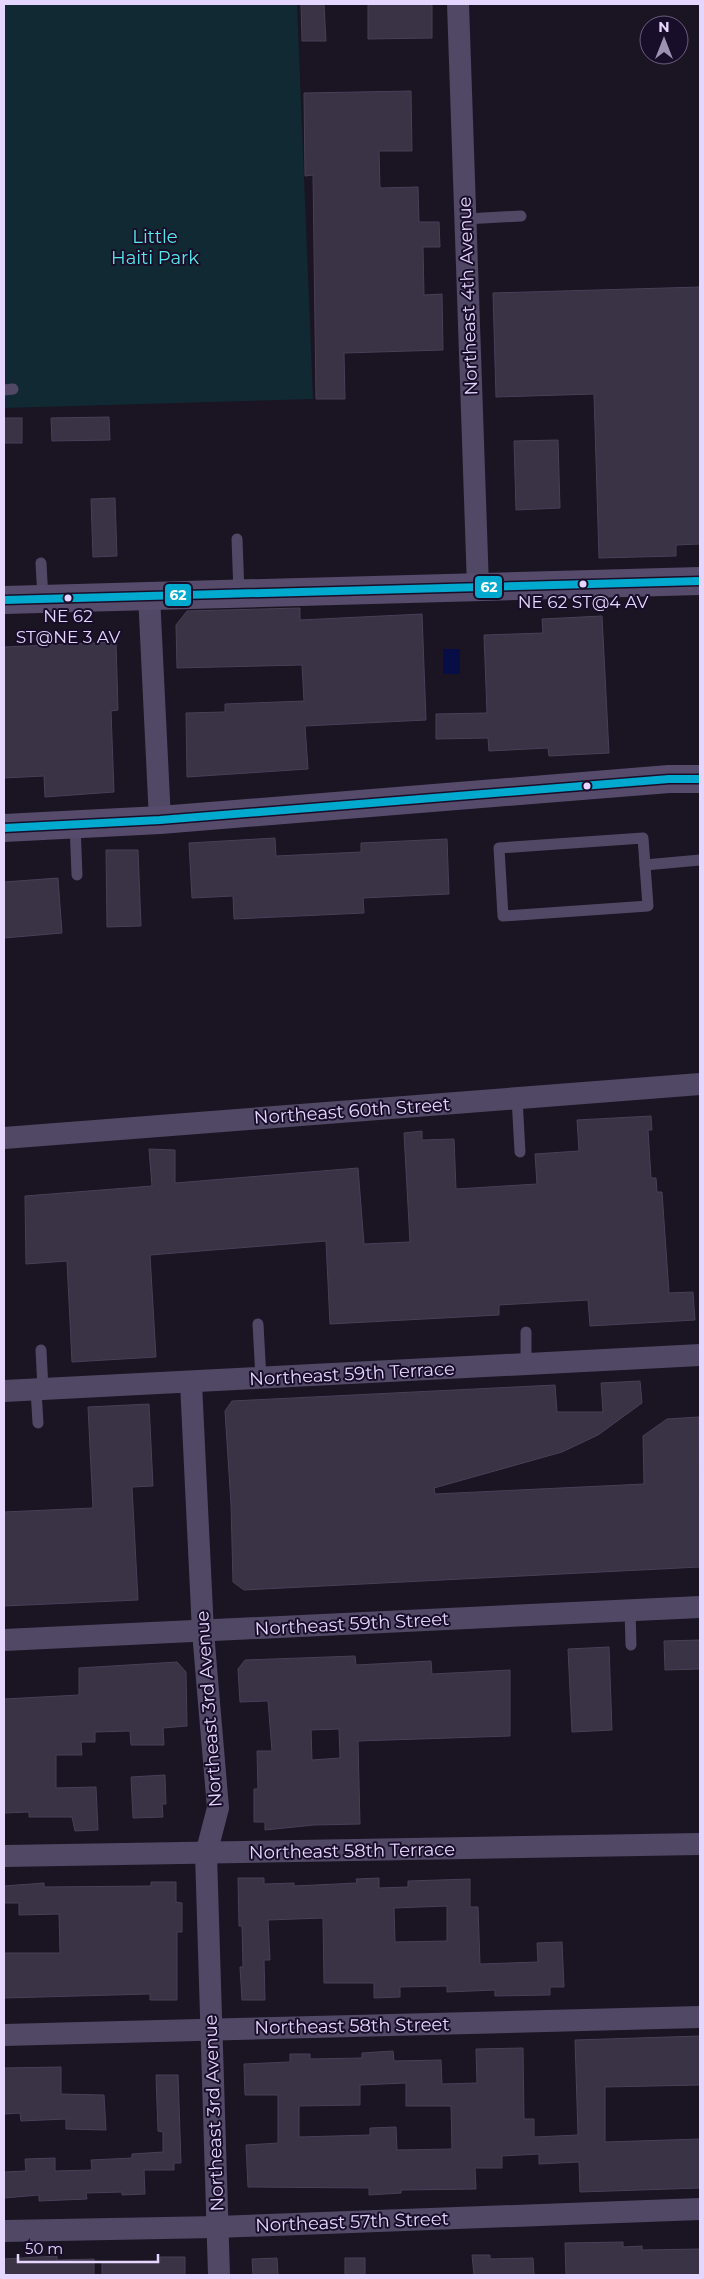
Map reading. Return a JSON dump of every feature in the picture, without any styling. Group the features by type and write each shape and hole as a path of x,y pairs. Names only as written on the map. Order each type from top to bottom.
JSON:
{"main road":[{"path":"4,600 700,581"},
{"path":"20,822 75,824 160,820 669,779 700,779"}],"street":[{"name":"Northeast 4th Avenue","path":"458,4 478,587"},
{"path":"149,595 160,820"},
{"name":"Northeast 60th Street","path":"4,1138 700,1084"},
{"name":"Northeast 59th Terrace","path":"4,1391 192,1383 700,1355"},
{"name":"Northeast 3rd Avenue","path":"192,1383 203,1632 218,1808 206,1854 219,2275"},
{"name":"Northeast 59th Street","path":"4,1640 700,1607"},
{"name":"Northeast 58th Terrace","path":"4,1856 700,1844"},
{"name":"Northeast 58th Street","path":"4,2035 700,2017"},
{"name":"Northeast 57th Street","path":"4,2231 217,2226 700,2209"}],"lane":[{"path":"466,219 520,216"},
{"path":"237,539 239,593"},
{"path":"42,563 43,599"},
{"path":"75,824 77,875"},
{"path":"643,838 645,865 648,906 503,916 499,848 643,838"},
{"path":"645,865 700,860"},
{"path":"517,1098 520,1152"},
{"path":"258,1324 261,1379"},
{"path":"526,1332 526,1364"},
{"path":"38,1423 41,1350"},
{"path":"630,1610 631,1645"}],"green space":[{"name":"Little Haiti Park","path":"4,4 297,4 313,399 4,408"}],"shaded area":[{"path":"443,649 460,649 460,674 443,674"}],"building":[{"path":"301,4 324,4 326,41 302,41"},
{"path":"368,4 432,4 432,38 368,39"},
{"path":"411,91 412,151 379,151 380,188 418,187 419,222 439,222 440,247 423,247 424,295 442,294 443,350 344,353 345,399 316,399 313,175 305,176 304,93"},
{"path":"700,287 700,544 676,545 676,556 599,558 594,394 496,397 493,293"},
{"path":"109,417 110,440 52,441 51,418"},
{"path":"4,418 22,418 22,443 4,443"},
{"path":"558,440 560,508 516,510 514,441"},
{"path":"115,498 117,556 93,557 91,499"},
{"path":"300,608 300,620 422,614 426,720 305,726 308,769 187,777 186,713 225,712 225,704 304,701 302,665 177,668 176,625 187,611"},
{"path":"602,616 609,753 549,756 548,748 489,751 488,738 436,739 436,714 487,713 484,635 543,633 542,619"},
{"path":"116,642 118,710 111,711 114,792 45,797 44,776 4,778 4,647"},
{"path":"275,838 276,856 361,852 361,843 447,839 449,894 363,898 364,913 234,919 233,896 192,898 189,843"},
{"path":"106,850 138,850 141,926 107,927"},
{"path":"58,878 62,933 4,938 4,882"},
{"path":"651,1116 652,1130 648,1130 651,1178 656,1178 657,1192 662,1192 669,1293 693,1292 695,1320 590,1326 588,1300 499,1305 499,1315 330,1324 326,1241 150,1255 156,1357 72,1362 67,1261 26,1264 25,1196 152,1186 149,1149 175,1150 175,1183 358,1168 364,1244 410,1242 404,1133 422,1131 422,1140 454,1139 456,1189 537,1184 535,1154 579,1151 577,1120"},
{"path":"640,1381 642,1403 598,1435 562,1452 434,1488 435,1494 644,1484 643,1436 667,1419 699,1417 700,1567 244,1590 233,1582 231,1504 225,1411 232,1401 555,1385 557,1412 603,1412 601,1383"},
{"path":"149,1404 153,1486 132,1487 138,1600 4,1606 4,1512 93,1508 88,1407"},
{"path":"700,1640 700,1669 665,1670 664,1641"},
{"path":"609,1647 612,1730 572,1732 568,1649"},
{"path":"355,1656 356,1665 431,1661 432,1674 510,1670 510,1736 358,1741 360,1824 314,1825 265,1830 265,1822 254,1822 254,1789 258,1789 257,1751 272,1751 268,1701 240,1702 238,1669 245,1660","holes":["339,1729 340,1758 312,1760 311,1730"]},
{"path":"177,1662 186,1672 187,1726 163,1728 164,1745 131,1745 130,1731 95,1732 95,1742 81,1742 82,1755 56,1755 56,1788 96,1787 98,1830 75,1831 72,1817 29,1817 29,1812 4,1813 4,1699 79,1695 79,1668"},
{"path":"165,1775 166,1804 162,1804 163,1817 133,1818 131,1777"},
{"path":"238,1878 264,1878 264,1884 294,1883 294,1886 357,1883 356,1879 379,1878 379,1888 408,1887 408,1881 470,1879 470,1907 478,1907 480,1964 538,1962 537,1943 562,1942 564,1987 550,1987 550,1995 495,1996 495,1990 447,1992 447,1986 400,1987 400,1997 374,1998 374,1983 324,1983 323,1918 268,1920 270,1960 264,1960 265,2000 242,2000 240,1967 243,1967 242,1926 239,1926","holes":["447,1906 447,1941 395,1942 394,1908"]},
{"path":"151,1882 176,1882 176,1902 182,1903 182,1932 177,1932 177,2000 150,2000 150,1994 4,1998 4,1953 60,1953 59,1914 19,1915 19,1903 4,1903 4,1886 44,1883 44,1887 151,1886"},
{"path":"700,2036 700,2085 605,2087 605,2142 700,2139 700,2188 580,2192 579,2162 539,2164 539,2154 502,2156 502,2168 475,2168 476,2189 401,2190 401,2193 369,2195 369,2188 248,2187 246,2145 278,2143 278,2095 245,2095 244,2064 290,2062 290,2054 310,2054 310,2059 362,2058 362,2053 393,2051 394,2061 441,2060 442,2084 477,2083 476,2049 523,2048 524,2119 534,2119 534,2137 578,2135 575,2040","holes":["406,2083 406,2106 451,2106 452,2149 397,2150 396,2127 370,2128 370,2135 299,2137 299,2106 360,2105 360,2085"]},
{"path":"61,2067 61,2094 104,2095 106,2130 66,2129 66,2119 21,2121 20,2113 4,2114 4,2068"},
{"path":"156,2075 178,2075 181,2163 174,2163 174,2170 144,2170 145,2194 122,2195 122,2192 86,2193 87,2199 39,2201 39,2195 4,2198 4,2172 26,2171 25,2159 55,2158 55,2171 92,2170 91,2160 132,2158 132,2154 163,2152 163,2132 158,2131"},
{"path":"623,2242 623,2247 642,2246 642,2250 700,2249 700,2275 566,2275 565,2243"},
{"path":"472,2255 490,2255 490,2259 533,2258 534,2275 474,2275"},
{"path":"57,2256 57,2260 94,2259 94,2275 4,2275 4,2259"},
{"path":"160,2257 185,2257 185,2275 102,2275 102,2262 160,2261"},
{"path":"277,2258 278,2275 253,2275 252,2259"},
{"path":"345,2258 365,2258 365,2275 345,2275"}],"transit line":[{"name":"62","path":"4,600 700,581"},
{"name":"62","path":"4,828 160,820 669,779 700,779"}],"place":[{"name":"NE 62 ST@4 AV","path":"583,584"},
{"name":"NE 62 ST@NE 3 AV","path":"68,598"}]}
